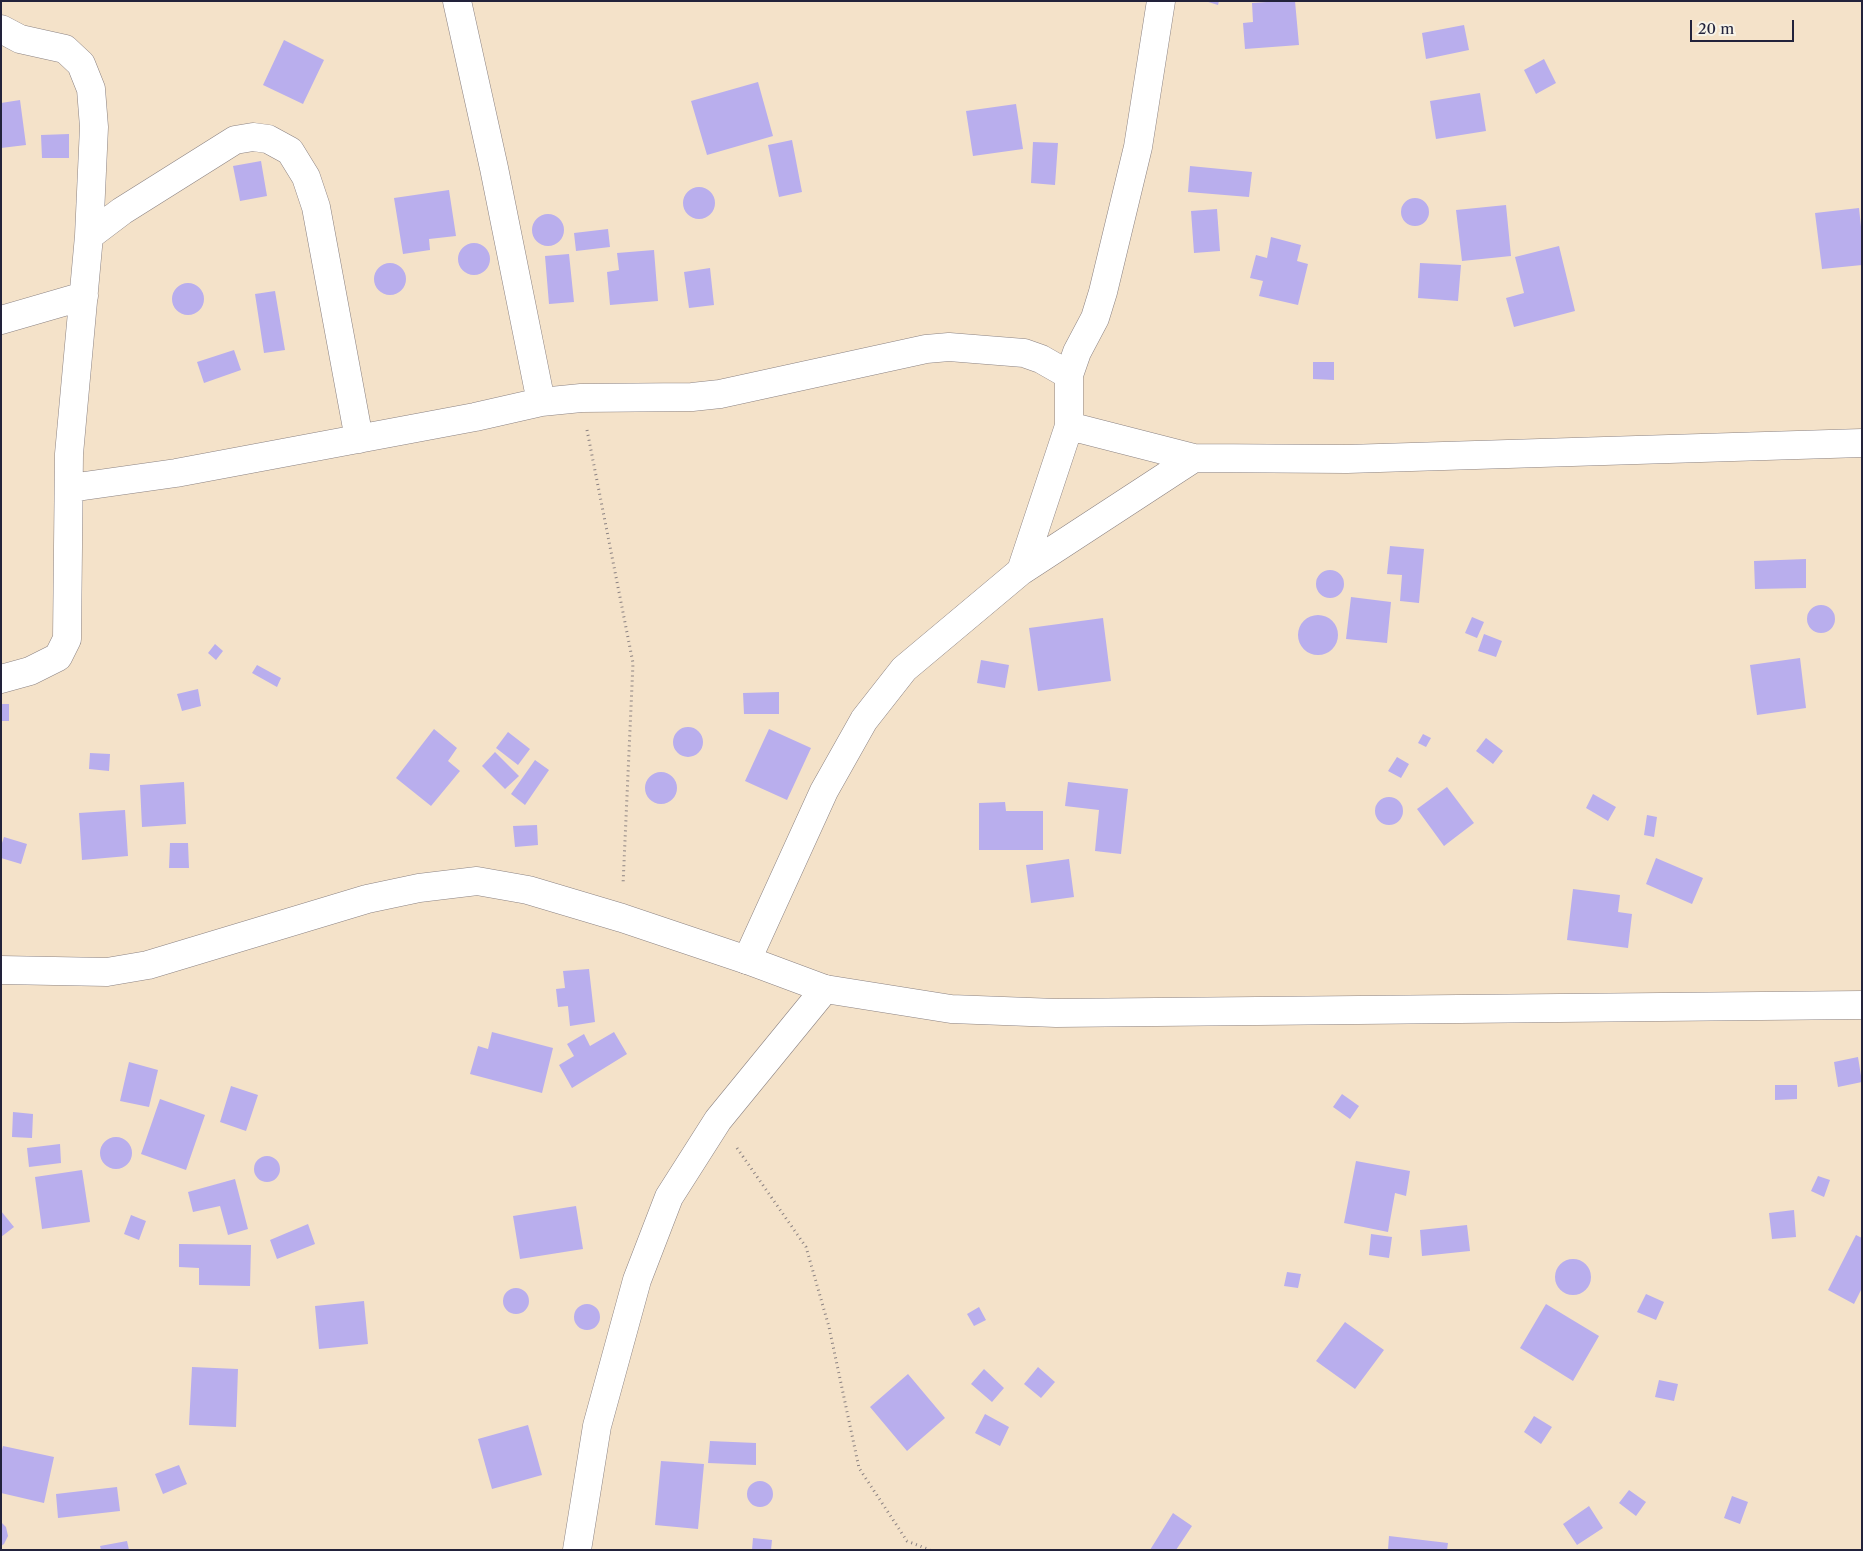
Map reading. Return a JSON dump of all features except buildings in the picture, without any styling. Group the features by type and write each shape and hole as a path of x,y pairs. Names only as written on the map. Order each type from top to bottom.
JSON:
{"street":[{"path":"457,1 492,159 541,402"},
{"path":"1021,571 1069,426 1069,375 1077,352 1095,318 1103,292 1138,147 1161,1"},
{"path":"1,29 20,39 65,49 81,64 91,89 94,127 89,236 69,454 67,640 58,657 30,671 1,679"},
{"path":"89,236 122,211 235,140 253,137 268,139 290,150 306,177 316,207 359,439"},
{"path":"1,320 84,296"},
{"path":"70,488 176,472 359,439 475,417 541,402 580,398 692,397 720,394 926,349 949,347 1024,353 1041,359 1069,375"},
{"path":"1069,426 1194,458 1347,459 1862,443"},
{"path":"747,960 824,791 864,720 904,669 1021,571 1194,458"},
{"path":"1,970 107,972 148,965 367,899 419,888 477,881 528,890 622,918 747,960 825,989 951,1009 1056,1013 1862,1005"},
{"path":"577,1550 598,1426 637,1280 669,1197 718,1120 825,989"}],"path":[{"path":"580,398 632,663 622,918"},
{"path":"718,1120 806,1247 829,1327 859,1468 907,1541 930,1550"}]}
